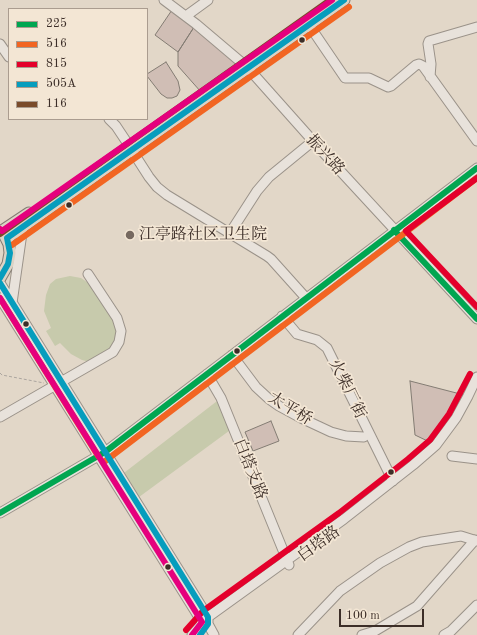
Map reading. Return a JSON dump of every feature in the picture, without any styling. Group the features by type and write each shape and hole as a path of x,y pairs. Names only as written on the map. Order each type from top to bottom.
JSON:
{"main road":[{"path":"245,66 332,0"},
{"path":"3,232 344,0"},
{"path":"3,232 23,226 129,146"},
{"path":"0,278 8,264 10,253 9,244 3,232"}],"street":[{"name":"振兴路","path":"164,0 186,16 245,66 477,319"},
{"path":"186,16 208,0"},
{"path":"309,25 345,78 368,78 388,87 416,65 419,64 425,68 477,141"},
{"path":"430,77 431,64 428,44 429,41 477,27"},
{"path":"0,44 8,56"},
{"path":"110,120 116,126 157,187 167,195 271,259 306,298"},
{"path":"230,233 257,191 269,177 313,141"},
{"path":"0,513 102,454 477,168"},
{"path":"6,305 23,226"},
{"path":"0,417 113,352 119,342 121,331 117,318 88,274"},
{"path":"0,283 6,305"},
{"path":"0,298 58,383 214,635"},
{"name":"火柴厂街","path":"282,316 298,334 317,340 327,348 393,481"},
{"name":"太平桥","path":"232,355 256,387 279,406 331,432 346,436 364,437"},
{"name":"白塔支路","path":"207,374 221,398 288,563"},
{"name":"白塔路","path":"288,563 393,481 436,445 456,418 477,376"},
{"name":"白塔路","path":"192,635 206,621 348,523 418,469 441,448 461,421 476,396"},
{"path":"452,456 477,459"},
{"path":"298,635 340,591 380,563 409,547 422,542 461,536 476,541 417,606 375,631 362,635"},
{"path":"444,635 451,631 477,605"},
{"name":"白塔路","path":"200,635 206,621"}],"path":[{"path":"0,373 2,375 58,383"}],"green space":[{"path":"70,276 81,278 97,289 117,318 119,342 93,363 82,360 71,354 60,343 55,346 46,331 51,328 44,311 46,295 50,284 56,279"},
{"path":"221,398 233,428 135,500 120,476"}],"building":[{"path":"174,7 196,24 178,52 155,35"},
{"path":"196,24 243,63 201,92 178,66 178,52"},
{"path":"166,62 178,81 180,90 177,96 167,98 161,94 148,77 148,73"},
{"path":"410,381 468,396 436,445 415,435"},
{"path":"271,421 279,441 253,451 245,432"}],"transit line":[{"name":"116","path":"0,234 330,0"},
{"path":"0,229 2,231 332,0"},
{"name":"505A","path":"0,278 8,264 10,253 7,238 344,0"},
{"name":"516","path":"12,245 349,7"},
{"name":"225","path":"0,513 105,452 477,168"},
{"name":"516","path":"104,462 477,178"},
{"name":"815","path":"477,178 406,231 477,307"},
{"name":"225","path":"394,230 477,319"},
{"name":"505A","path":"0,283 208,617 208,624 200,635"},
{"name":"516","path":"0,298 98,456"},
{"path":"0,298 202,622 192,635"},
{"name":"815","path":"186,630 203,611 339,513 430,440 449,414 470,374"}],"place":[{"name":"江亭路社区卫生院","path":"130,235"}]}
